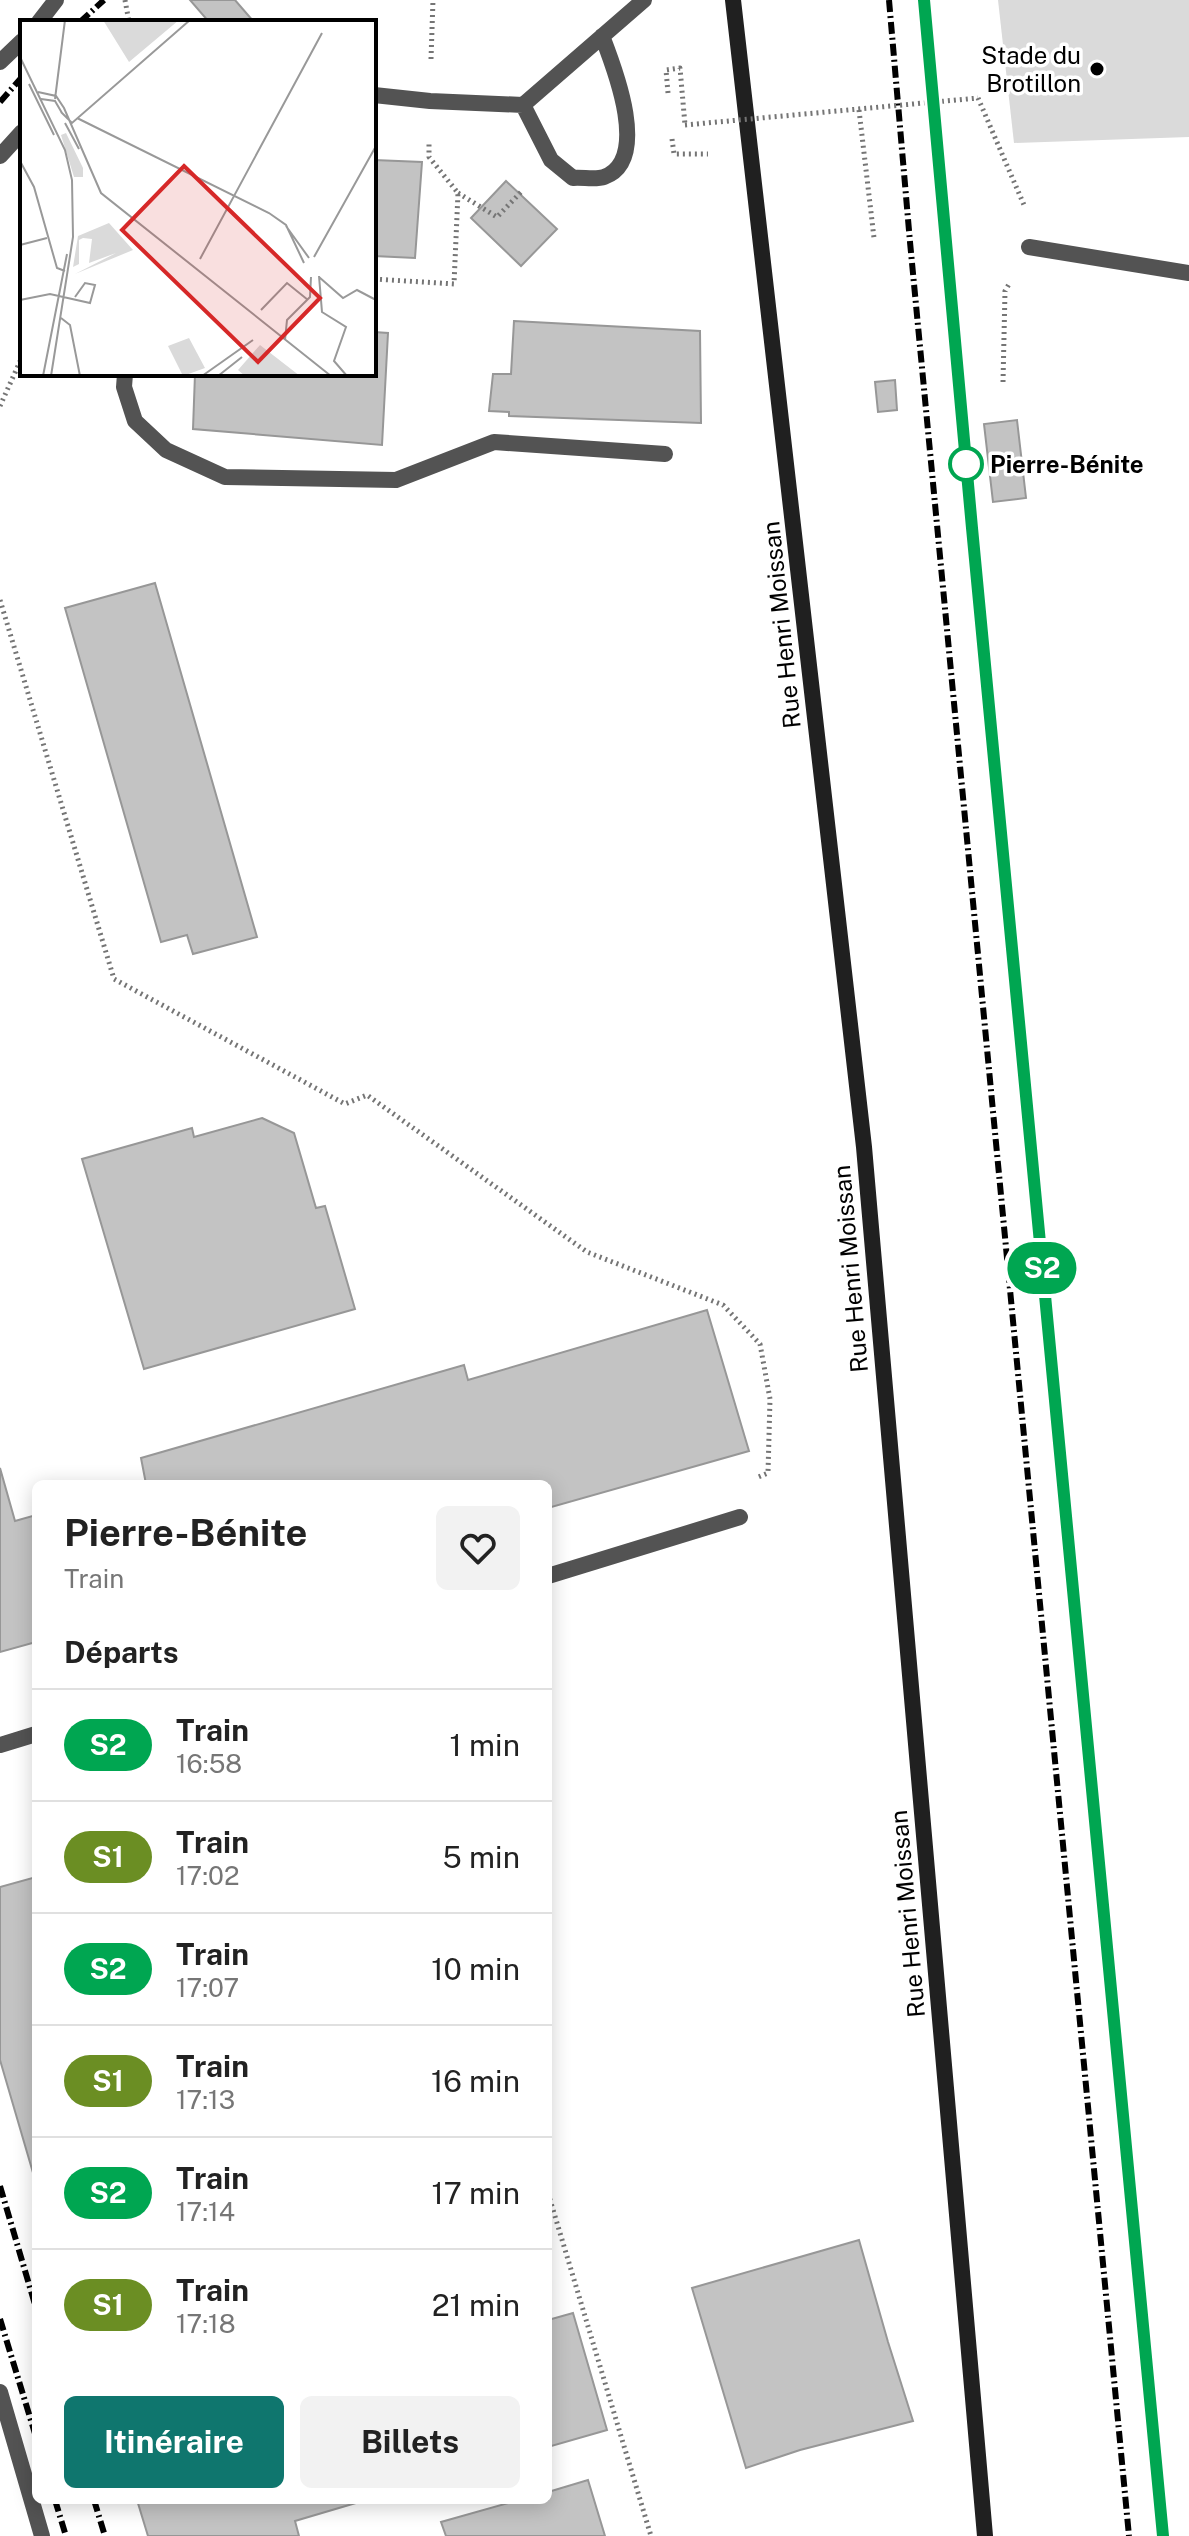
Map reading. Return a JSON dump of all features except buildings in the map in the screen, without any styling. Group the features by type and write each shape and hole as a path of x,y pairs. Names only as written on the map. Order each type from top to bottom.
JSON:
{"street":[{"path":"41,20 56,0"},
{"path":"376,97 523,105 644,0"},
{"name":"Rue Henri Moissan","path":"733,0 864,1147 985,2536"},
{"path":"523,105 551,160 573,178 604,177 618,167 629,143 619,83 602,36"},
{"path":"0,62 20,43"},
{"path":"0,156 20,134"},
{"path":"1029,247 1189,273"},
{"path":"125,376 124,387 135,421 166,450 225,477 396,480 494,442 665,454"},
{"path":"552,1575 740,1517"},
{"path":"0,1745 32,1735"},
{"path":"0,2392 32,2502"},
{"path":"33,2504 42,2536"}],"path":[{"path":"125,0 129,20"},
{"path":"433,0 429,157 458,193 497,217 551,160"},
{"path":"668,101 666,70 680,68 685,125 978,98 1026,210"},
{"path":"859,110 874,238"},
{"path":"671,133 674,154 751,153"},
{"path":"376,279 454,284 458,193"},
{"path":"1003,382 1005,291 1029,247"},
{"path":"0,406 20,361"},
{"path":"0,600 114,979 345,1104 367,1095 587,1252 723,1305 760,1344 770,1399 768,1473 755,1479"},
{"path":"552,2206 651,2536"}],"shaded area":[{"name":"Stade du Brotillon","path":"998,0 1189,0 1189,137 1014,143"}],"railway":[{"path":"82,20 104,0"},
{"path":"889,0 1129,2536"},
{"path":"924,0 1163,2536"},
{"path":"0,102 20,79"},
{"path":"0,2186 32,2294"},
{"path":"0,2319 32,2424"},
{"path":"56,2504 66,2536"},
{"path":"95,2504 105,2536"}],"train":[{"name":"S2","path":"924,0 1163,2536"}],"place":[{"name":"Stade du Brotillon","path":"1097,69"},
{"name":"Pierre-Bénite","path":"966,464"}]}
